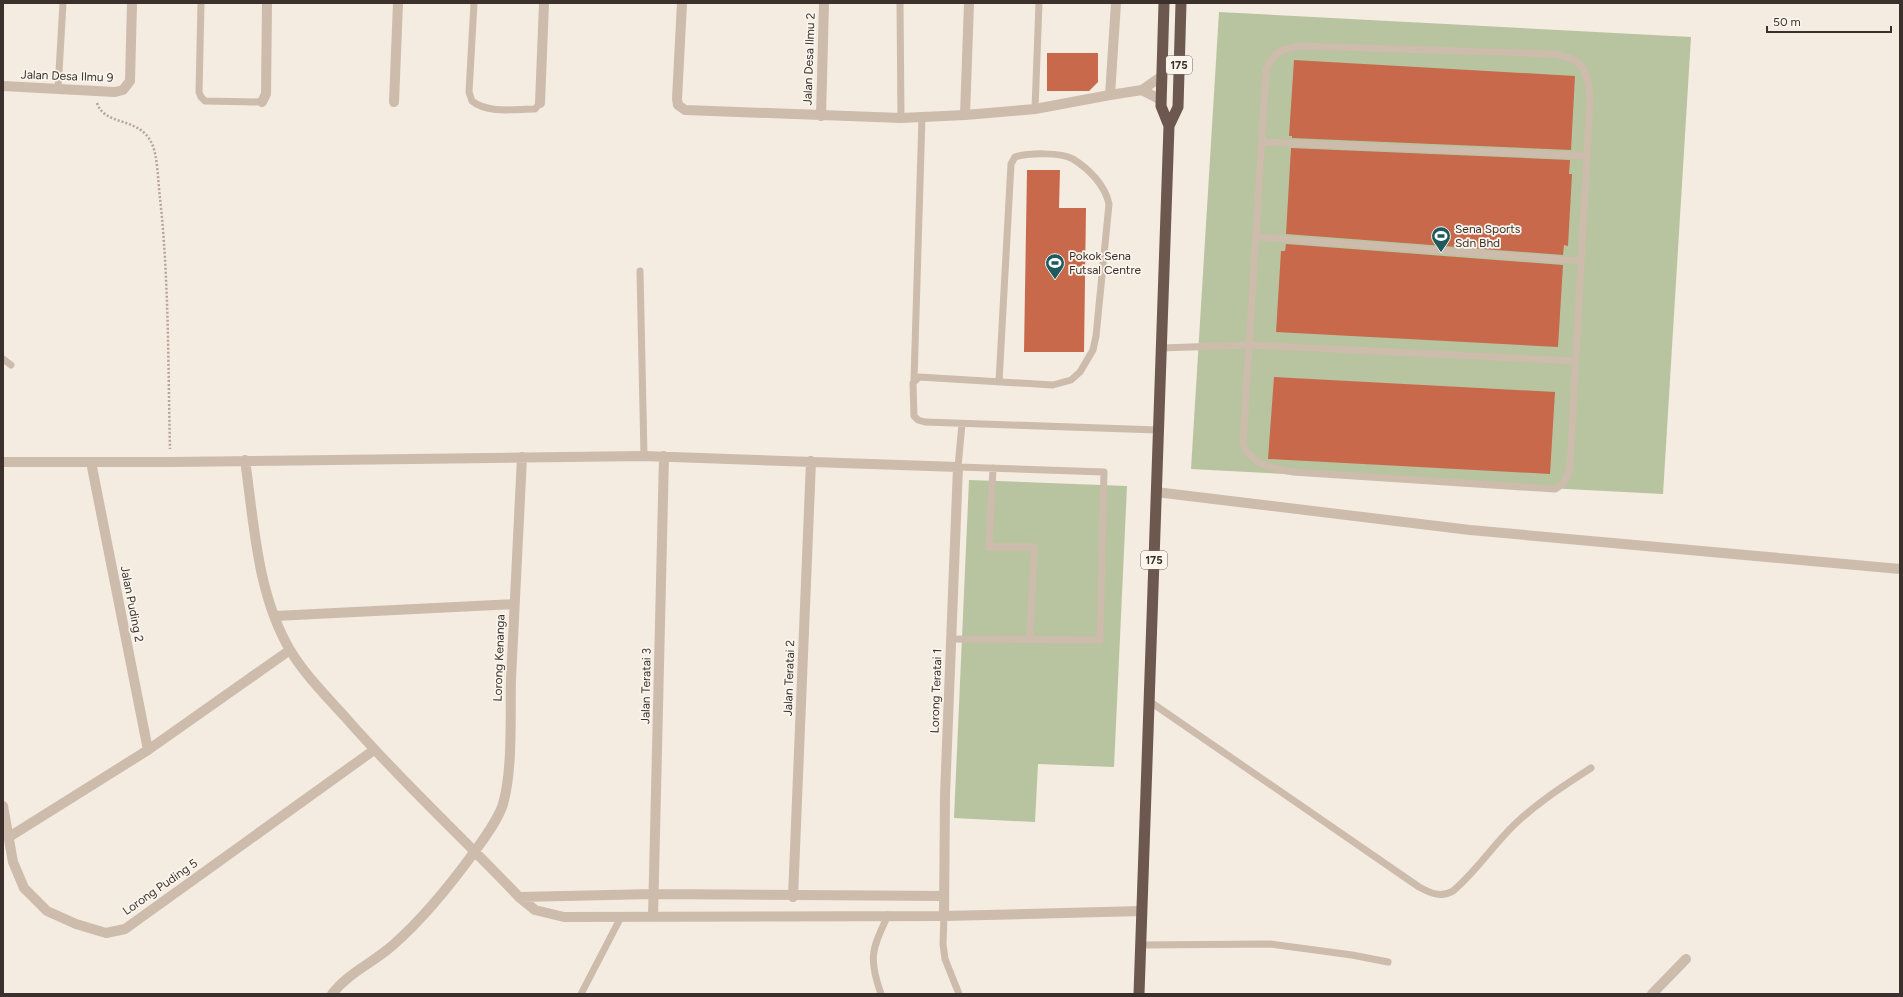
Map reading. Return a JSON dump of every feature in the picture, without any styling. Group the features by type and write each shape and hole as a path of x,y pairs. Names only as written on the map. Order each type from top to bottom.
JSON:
{"highway":[{"name":"175","path":"1139,994 1168,126 1161,106 1164,3"},
{"name":"175","path":"1168,126 1178,107 1181,3"}],"street":[{"name":"Jalan Desa Ilmu 9","path":"3,86 93,92 115,92 124,90 128,86 131,76 132,3"},
{"path":"262,102 266,94 268,3"},
{"path":"394,102 398,3"},
{"path":"540,103 544,3"},
{"path":"682,3 677,99 678,105 681,108 689,110 901,118 965,115 1035,109 1142,90 1162,76"},
{"name":"Jalan Desa Ilmu 2","path":"820,116 824,3"},
{"path":"965,115 969,3"},
{"path":"1110,95 1116,3"},
{"path":"1142,90 1161,100"},
{"path":"3,462 170,462 664,456 958,467"},
{"name":"Jalan Teratai 3","path":"653,917 664,456"},
{"name":"Lorong Kenanga","path":"332,994 342,981 392,946 415,924 440,896 475,851 495,820 502,805 506,789 522,457"},
{"path":"245,460 259,561 275,616 290,650 311,679 374,750 519,897 535,910 564,917 944,916 1142,911"},
{"name":"Jalan Teratai 2","path":"793,896 811,461"},
{"name":"Jalan Puding 2","path":"91,462 148,750"},
{"name":"Lorong Teratai 1","path":"944,916 945,795 958,467"},
{"path":"1156,492 1470,530 1900,569"},
{"path":"275,616 514,604"},
{"path":"9,837 148,750 290,650"},
{"name":"Lorong Puding 5","path":"3,806 13,862 24,888 47,911 76,924 106,933 125,928 374,750"},
{"path":"519,897 654,894 944,896"},
{"path":"1652,994 1686,959"}],"lane":[{"path":"58,89 63,3"},
{"path":"201,3 200,97 205,101 262,102"},
{"path":"474,3 469,92 472,101 483,107 498,109 535,109 540,103"},
{"path":"900,3 901,118"},
{"path":"1035,109 1039,3"},
{"path":"1301,46 1555,54 1574,60 1589,77 1590,99 1587,156 1569,473 1561,486 1555,489 1293,472 1272,469 1249,456 1243,445 1257,237 1266,70 1271,59 1278,52 1287,48 1301,46"},
{"path":"922,117 914,380 912,389 913,413 916,419 925,422 962,424 1158,430"},
{"path":"1262,142 1587,156"},
{"path":"914,380 919,377 923,377 999,382 1053,385 1062,384 1071,380 1080,372 1092,350 1096,336 1109,204 1103,188 1096,179 1073,159 1065,156 1024,154 1015,157 1011,164 999,382"},
{"path":"1257,237 1581,261"},
{"path":"640,271 644,456"},
{"path":"1161,348 1250,345 1576,361"},
{"path":"3,359 11,365"},
{"path":"951,640 1100,640 1104,472 958,467 962,424"},
{"path":"993,468 988,547 1034,547 1030,640"},
{"path":"1149,701 1419,886 1433,894 1443,895 1453,891 1502,838 1526,815 1591,768"},
{"path":"881,994 874,973 873,956 876,940 888,915"},
{"path":"944,916 943,944 945,959 959,994"},
{"path":"581,994 621,917"},
{"path":"1140,945 1270,944 1352,955 1388,962"}],"path":[{"path":"93,92 99,108 106,116 139,128 147,134 153,146 163,224 165,260 170,462"}],"green space":[{"name":"Sena Sports Sdn Bhd","path":"1219,12 1691,37 1663,494 1191,469"},
{"path":"969,480 1127,486 1114,767 1038,764 1035,822 954,818"}],"building":[{"path":"1047,53 1098,53 1098,82 1089,91 1047,91"},
{"path":"1294,60 1575,76 1571,150 1292,138 1292,136 1289,136"},
{"path":"1291,148 1570,160 1569,174 1572,174 1568,246 1564,245 1563,255 1286,234"},
{"name":"Pokok Sena Futsal Centre","path":"1027,170 1060,170 1059,208 1086,208 1084,352 1024,352"},
{"path":"1286,244 1563,265 1558,347 1276,332 1281,251 1285,251"},
{"path":"1274,377 1555,392 1550,474 1268,459"}],"place":[{"name":"Sena Sports Sdn Bhd","path":"1441,253"},
{"name":"Pokok Sena Futsal Centre","path":"1055,280"}]}
